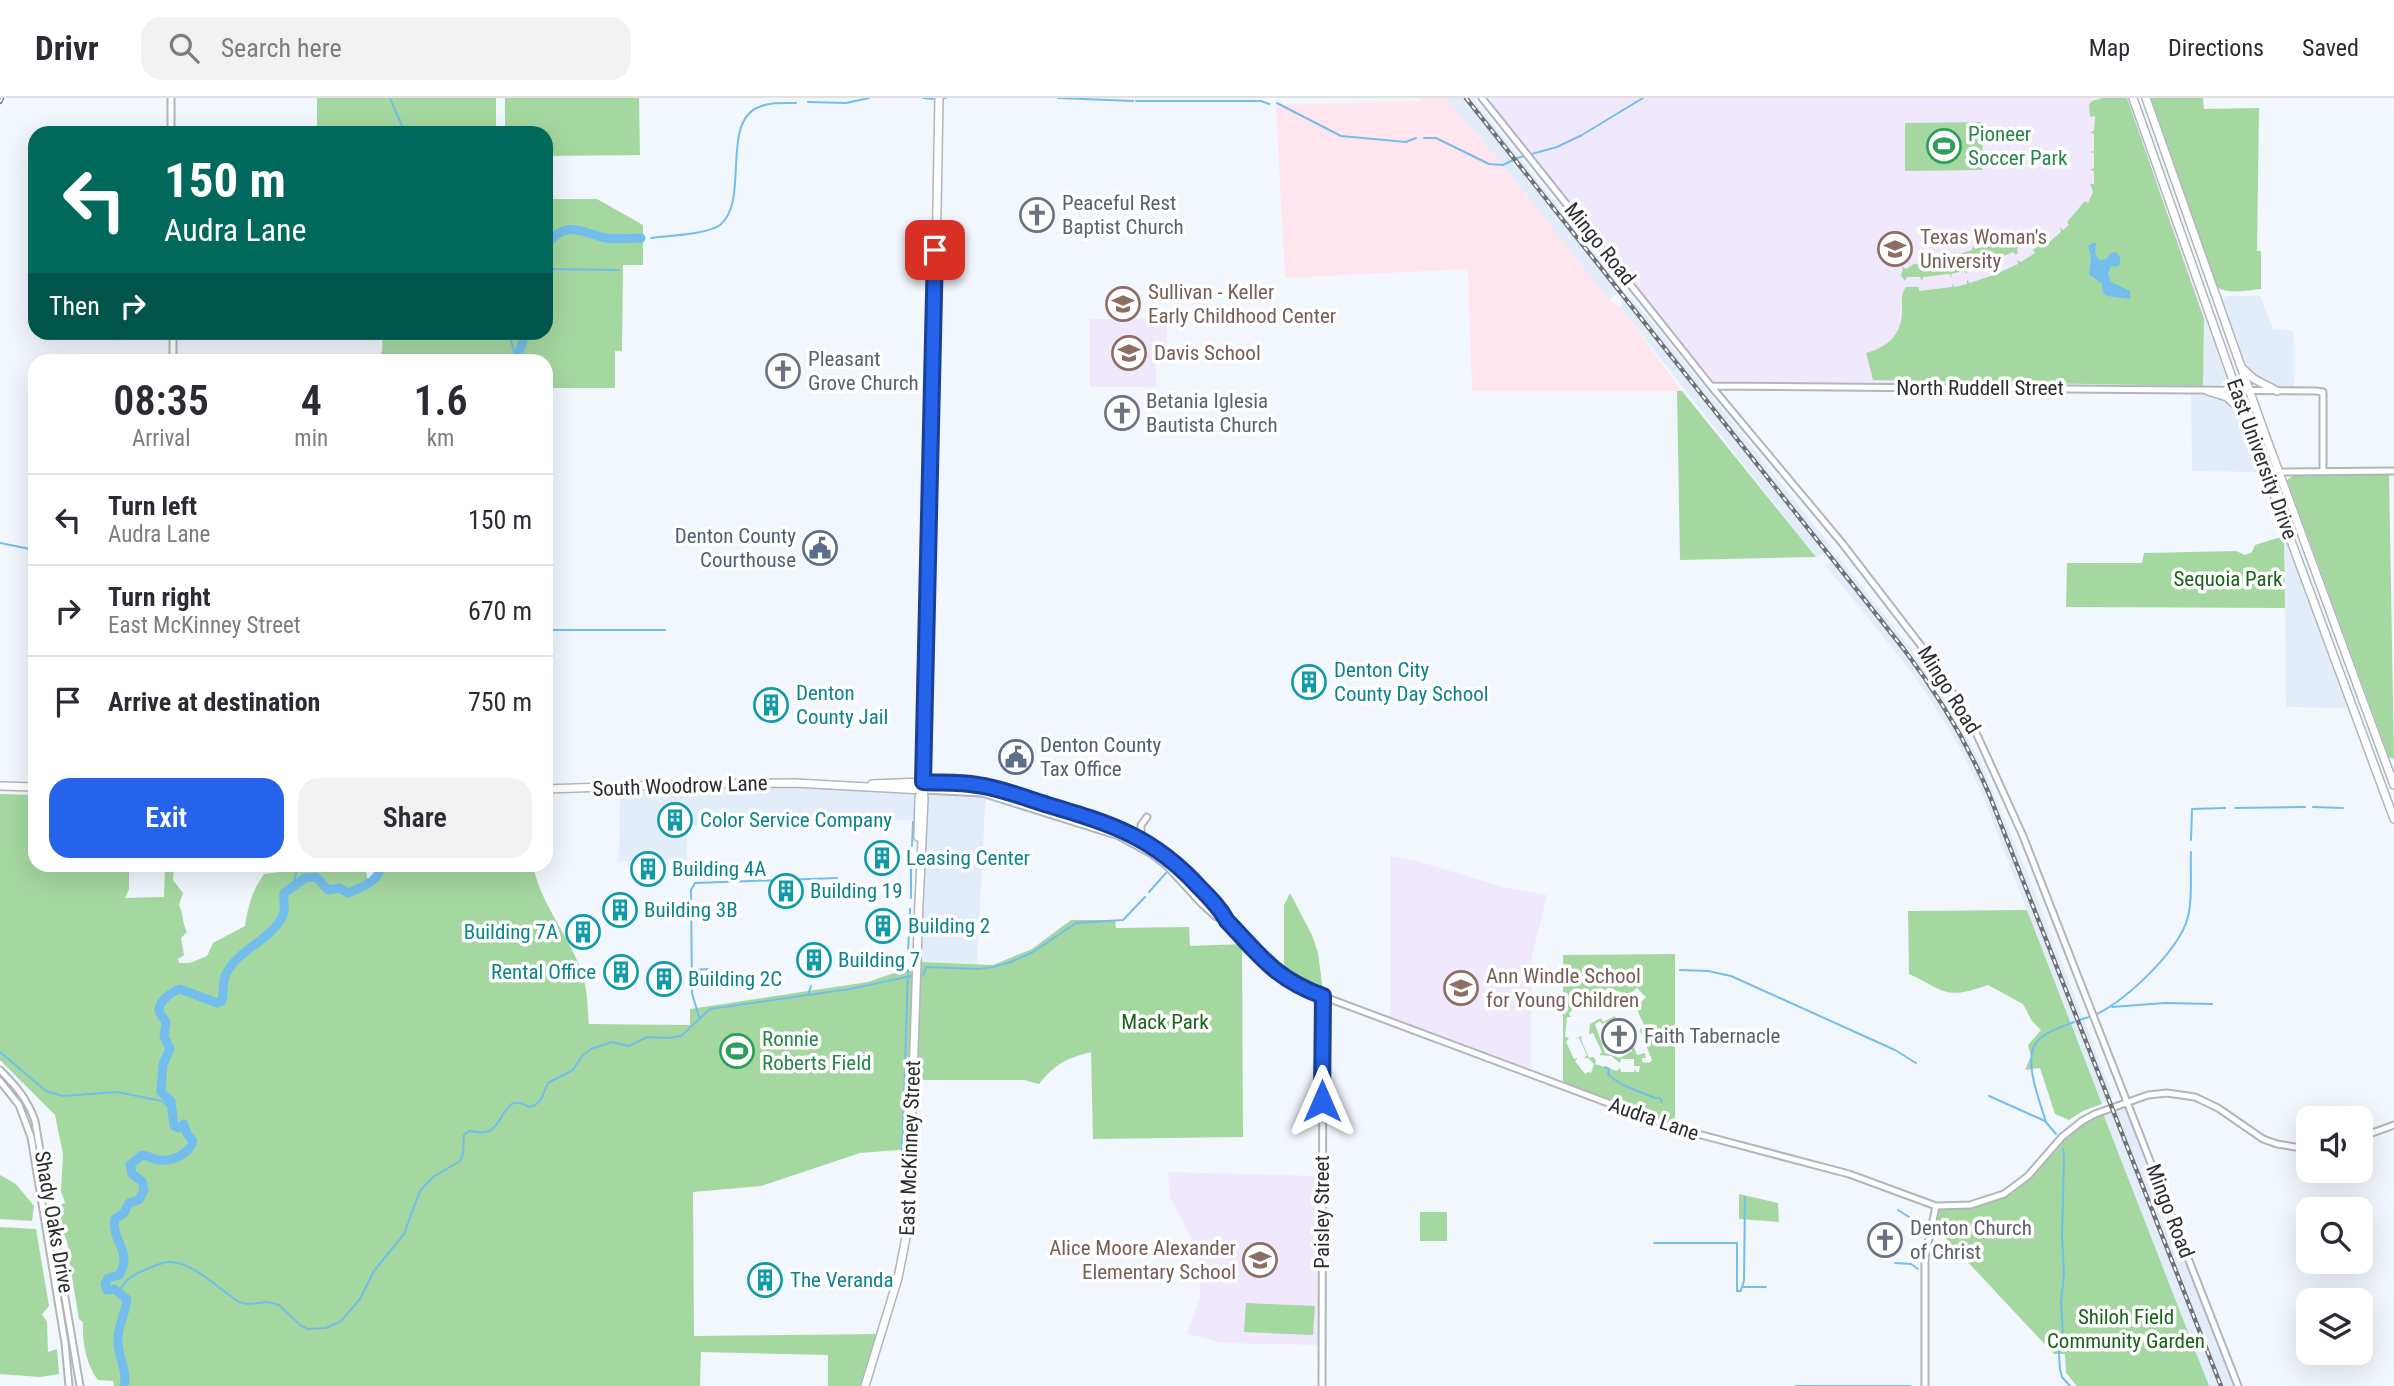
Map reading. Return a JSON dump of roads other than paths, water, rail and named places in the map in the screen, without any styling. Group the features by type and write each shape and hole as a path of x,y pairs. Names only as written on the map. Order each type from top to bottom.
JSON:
{"main road":[{"name":"East McKinney Street","path":"865,1386 898,1278 908,1227 924,798 939,98"},
{"name":"East University Drive","path":"2133,98 2394,819"},
{"name":"East University Drive","path":"2146,98 2249,391 2394,785"},
{"path":"2241,367 2254,379 2277,391"},
{"path":"2208,391 2233,401 2248,421"},
{"name":"South Woodrow Lane","path":"553,789 692,783 861,786 886,782 923,786"},
{"path":"0,786 28,787"}],"street":[{"path":"171,98 171,126"},
{"name":"Mingo Road","path":"1482,98 1711,386 1842,544 1917,640 1965,710 1996,772 2023,836 2238,1386"},
{"name":"North Ruddell Street","path":"1711,386 2323,392 2323,472"},
{"path":"2280,472 2394,471"},
{"name":"Audra Lane","path":"923,786 976,785 1132,842 1166,865 1215,916 1227,921"},
{"name":"Audra Lane","path":"1015,799 1091,818 1141,838 1171,859 1280,976 1294,984 1675,1128 1849,1174 1936,1206"},
{"path":"1141,838 1141,825 1147,817"},
{"path":"1189,889 1195,882"},
{"name":"Paisley Street","path":"1322,1386 1323,996"},
{"name":"Shady Oaks Drive","path":"0,1070 16,1086 35,1121 80,1386"},
{"name":"Shady Oaks Drive","path":"0,1081 19,1105 31,1137 65,1343 69,1386"},
{"path":"1925,1386 1925,1258 1936,1206 1970,1206 2004,1194 2028,1176 2069,1130 2091,1116 2148,1094 2167,1093 2195,1097 2218,1108 2263,1139 2296,1147"},
{"path":"2373,1133 2394,1125"}],"water":[{"path":"2096,243 2095,254 2099,260 2107,259 2109,254 2116,252 2120,257 2120,264 2111,266 2108,274 2111,282 2130,291 2130,299 2107,296 2103,293 2102,284 2089,274 2091,256 2088,246"}],"waterway":[{"path":"390,98 402,126"},
{"path":"808,102 846,103 869,98"},
{"path":"923,98 933,99"},
{"path":"1058,98 1133,101"},
{"path":"1424,138 1436,138 1489,164 1503,165 1517,158 1557,147 1643,98"},
{"path":"1136,101 1261,101 1269,104"},
{"path":"651,238 697,233 720,225 729,214 733,199 737,145 747,115 764,105 796,103"},
{"path":"1277,103 1341,136 1406,142 1416,138"},
{"path":"553,237 560,232 574,230 611,239 641,238"},
{"path":"553,269 619,270"},
{"path":"511,340 514,354"},
{"path":"518,354 523,340"},
{"path":"0,543 28,549"},
{"path":"553,630 665,630"},
{"path":"2235,808 2305,807"},
{"path":"2313,807 2343,808"},
{"path":"2191,840 2192,809 2225,808"},
{"path":"912,846 913,822"},
{"path":"2097,1014 2137,986 2163,959 2183,930 2190,902 2191,852"},
{"path":"911,868 911,898"},
{"path":"293,888 296,872"},
{"path":"124,1386 125,1375 118,1348 118,1336 127,1299 114,1289 107,1290 105,1284 108,1278 119,1275 123,1267 123,1252 114,1226 115,1219 124,1213 129,1203 139,1200 144,1190 142,1181 132,1174 130,1165 142,1155 159,1160 175,1158 185,1153 193,1141 184,1124 179,1128 174,1126 171,1101 161,1092 163,1064 170,1049 164,1036 166,1022 159,1008 170,994 180,989 217,1003 222,1001 225,978 231,965 272,931 283,915 284,893 305,878 316,877 328,890 339,888 348,893 365,886 379,872"},
{"path":"1149,892 1166,873"},
{"path":"699,1017 692,993 691,890 695,883 837,878"},
{"path":"923,976 926,967 978,969 1011,962 1033,952 1076,923 1123,920 1145,897"},
{"path":"908,954 910,909"},
{"path":"691,970 710,969"},
{"path":"905,1064 908,970"},
{"path":"1680,970 1708,971 1731,976 1895,1050 1916,1063"},
{"path":"119,1293 125,1283 138,1273 161,1263 177,1263 196,1271 239,1302 268,1302 279,1305 308,1329 326,1328 341,1321 360,1299 374,1271 404,1234 420,1191 433,1177 460,1161 464,1135 469,1131 483,1133 491,1130 510,1105 521,1103 529,1107 537,1104 548,1083 573,1070 582,1056 591,1049 612,1042 629,1046 647,1037 681,1036 710,1009 850,989 911,976"},
{"path":"808,995 811,986"},
{"path":"2112,1007 2165,1003 2212,1004"},
{"path":"2079,1020 2089,1017"},
{"path":"2046,1122 2034,1082 2032,1051 2044,1036 2074,1022"},
{"path":"0,1052 46,1091 63,1096 117,1092 162,1101 172,1110"},
{"path":"1605,1067 1609,1069 1608,1075 1623,1085 1660,1098 1662,1102"},
{"path":"902,1151 905,1071"},
{"path":"1989,1096 2045,1121 2056,1134"},
{"path":"2063,1149 2063,1336 2059,1354 2062,1377 2070,1386"},
{"path":"1741,1290 1744,1281 1745,1197"},
{"path":"1898,1210 1917,1222"},
{"path":"1916,1235 1919,1218"},
{"path":"1654,1243 1737,1243 1737,1291 1741,1291"},
{"path":"1895,1263 1911,1264 1918,1269"},
{"path":"1743,1287 1766,1287"},
{"path":"1796,1386 1910,1386"}],"railway":[{"path":"0,102 2,98"},
{"path":"1466,98 1903,648 1951,718 1989,794 2221,1386"}],"place":[{"name":"Pioneer Soccer Park","path":"1944,146"},
{"name":"Peaceful Rest Baptist Church","path":"1037,215"},
{"name":"Texas Woman's University","path":"1895,249"},
{"name":"Sullivan - Keller Early Childhood Center","path":"1123,304"},
{"name":"Davis School","path":"1129,353"},
{"name":"Pleasant Grove Church","path":"783,371"},
{"name":"Betania Iglesia Bautista Church","path":"1122,413"},
{"name":"Denton County Courthouse","path":"820,548"},
{"name":"Denton City County Day School","path":"1309,682"},
{"name":"Denton County Jail","path":"771,705"},
{"name":"Denton County Tax Office","path":"1016,757"},
{"name":"Color Service Company","path":"675,820"},
{"name":"Leasing Center","path":"882,858"},
{"name":"Building 4A","path":"648,869"},
{"name":"Building 19","path":"786,891"},
{"name":"Building 3B","path":"620,910"},
{"name":"Building 2","path":"883,926"},
{"name":"Building 7A","path":"583,932"},
{"name":"Building 7","path":"814,960"},
{"name":"Rental Office","path":"621,972"},
{"name":"Building 2C","path":"664,979"},
{"name":"Ann Windle School for Young Children","path":"1461,988"},
{"name":"Faith Tabernacle","path":"1619,1036"},
{"name":"Ronnie Roberts Field","path":"737,1051"},
{"name":"Denton Church of Christ","path":"1885,1240"},
{"name":"Alice Moore Alexander Elementary School","path":"1260,1260"},
{"name":"The Veranda","path":"765,1280"}],"park label":[{"name":"Sequoia Park","path":"2228,579"},
{"name":"Mack Park","path":"1165,1022"},
{"name":"Shiloh Field Community Garden","path":"2126,1329"}]}
